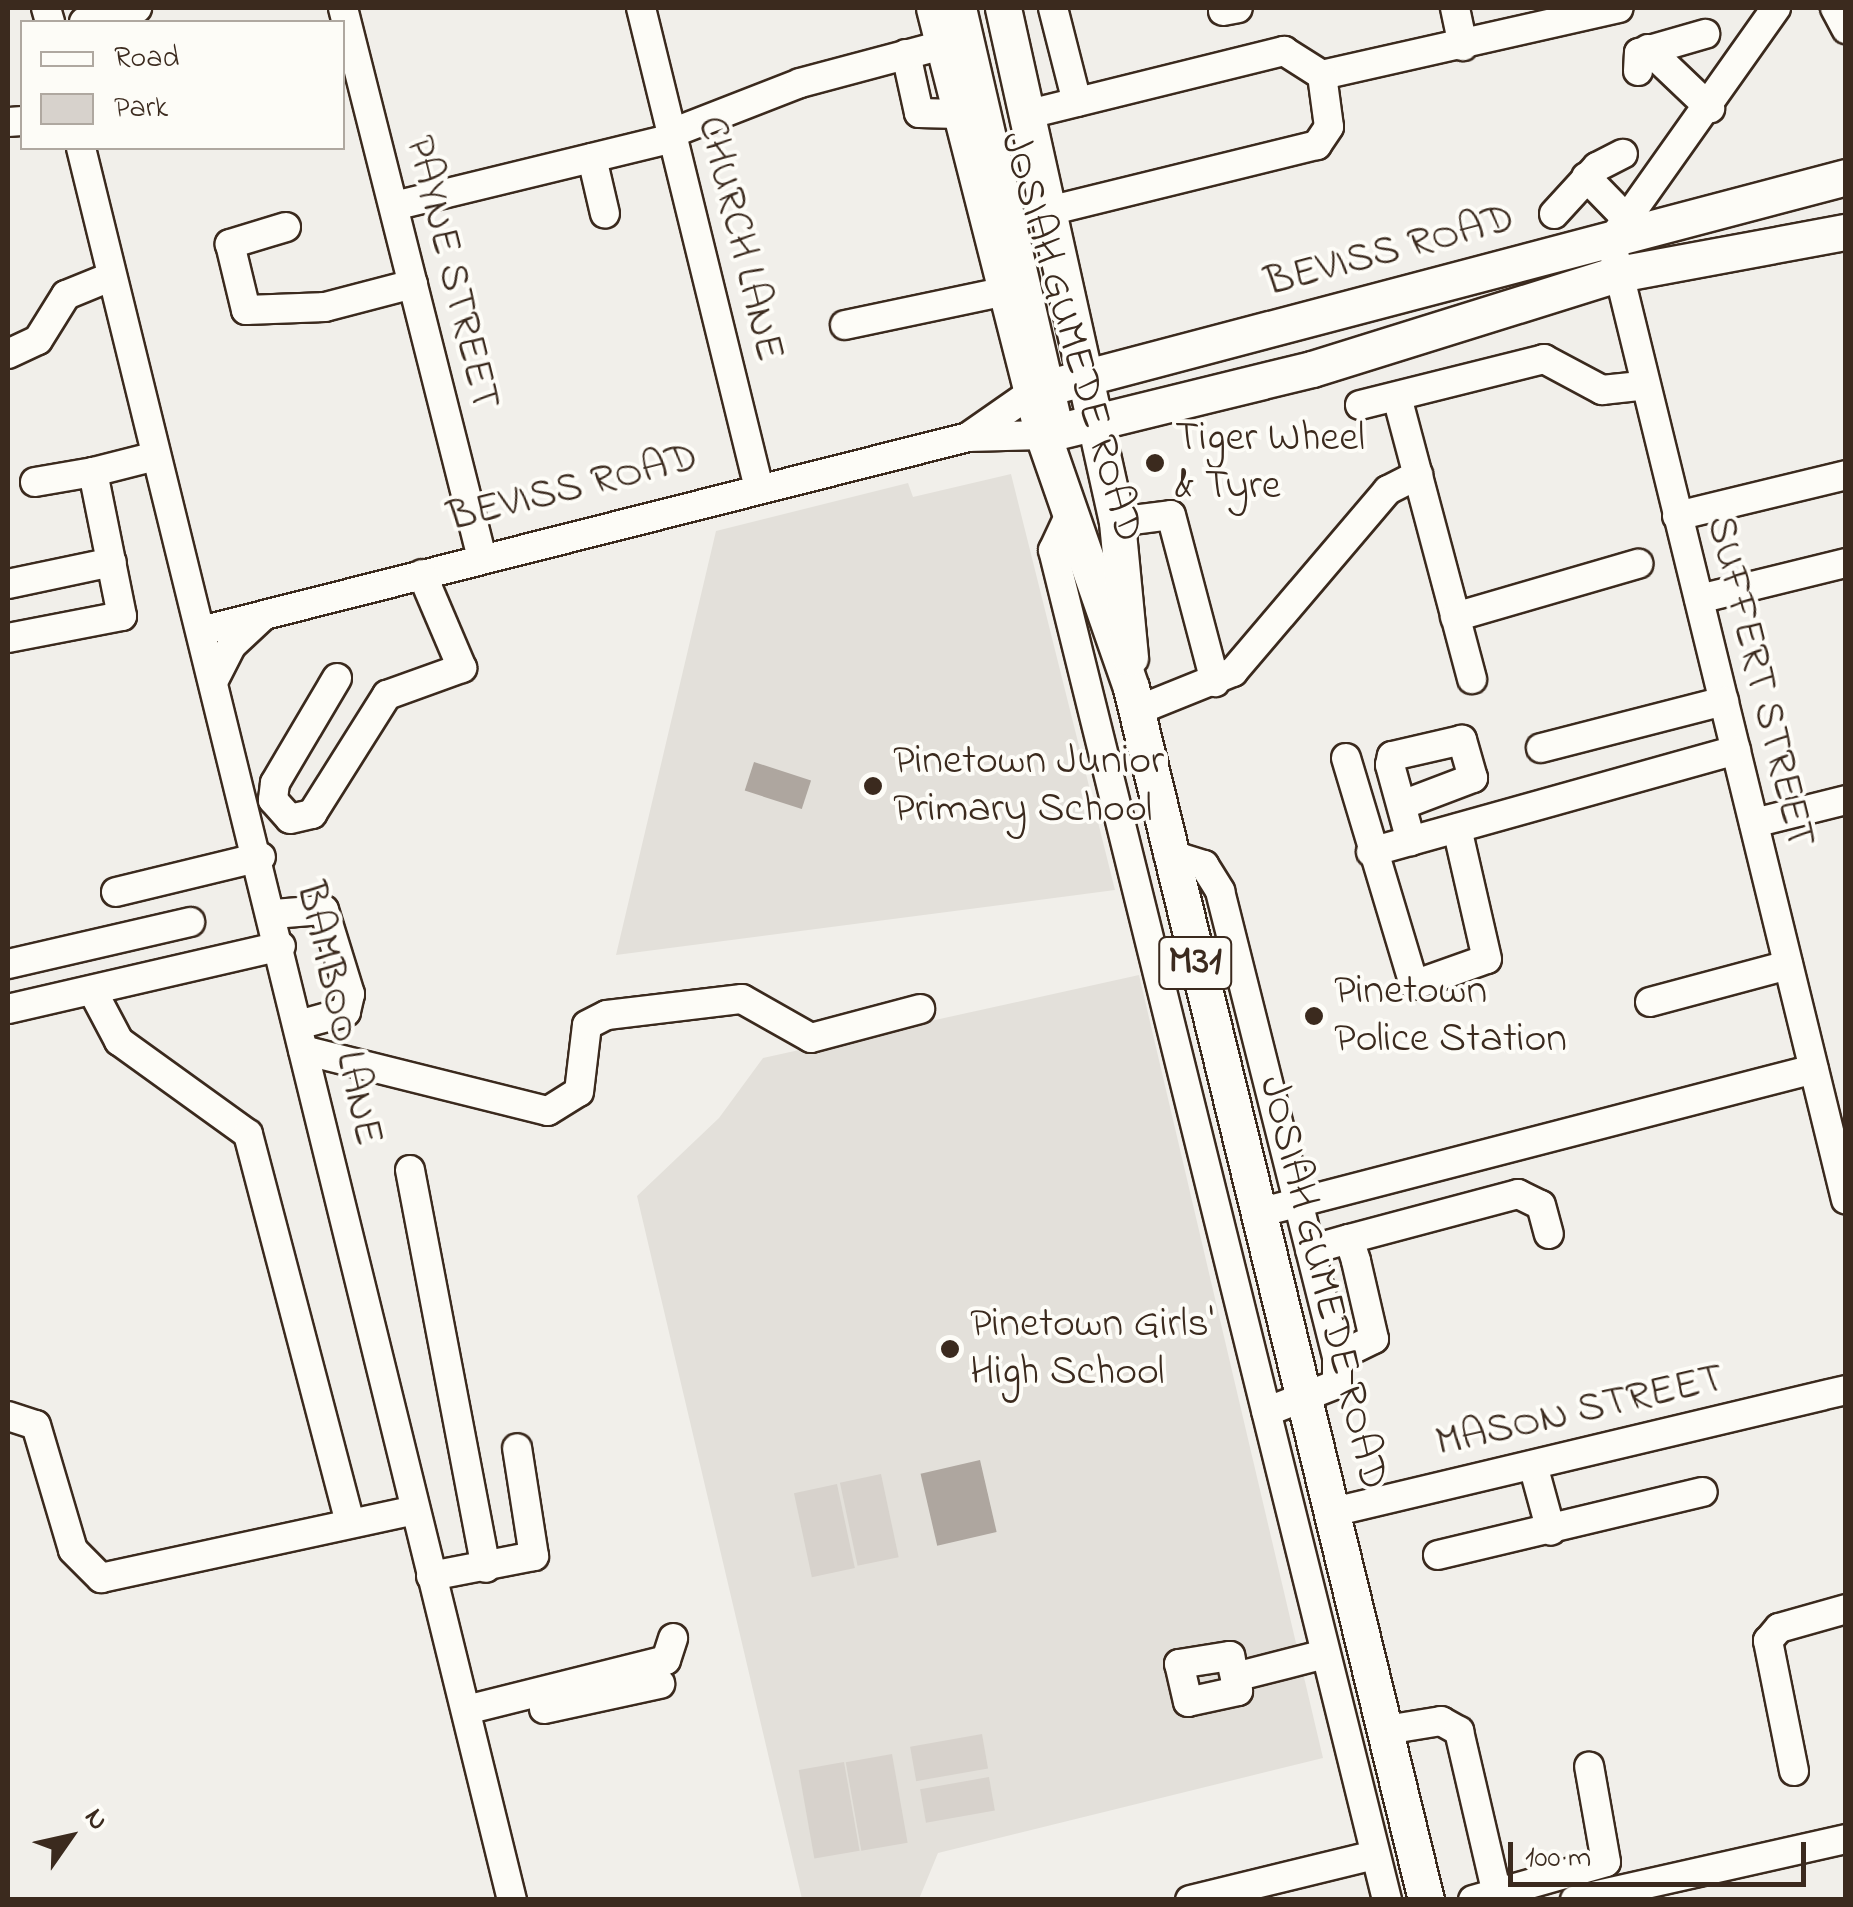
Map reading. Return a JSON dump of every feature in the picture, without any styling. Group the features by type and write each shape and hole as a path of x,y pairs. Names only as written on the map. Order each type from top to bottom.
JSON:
{"main road":[{"name":"JOSIAH GUMEDE ROAD","path":"934,8 1002,292 1042,389 1070,514 1133,700 1426,1900"},
{"name":"JOSIAH GUMEDE ROAD","path":"1003,8 1117,522 1133,700"},
{"name":"BEVISS ROAD","path":"1042,389 1616,244 1846,177"},
{"name":"BEVISS ROAD","path":"1051,432 1312,370 1616,244 1846,232"}],"street":[{"path":"96,20 136,8"},
{"name":"PAYNE STREET","path":"343,8 482,558"},
{"name":"CHURCH LANE","path":"641,8 759,489"},
{"path":"962,8 1042,389"},
{"path":"1053,8 1077,102"},
{"path":"1455,8 1462,46"},
{"path":"1029,114 1284,51 1322,75 1618,8"},
{"path":"1616,244 1776,8"},
{"path":"1835,8 1846,29"},
{"path":"1705,34 1643,60 1710,108"},
{"path":"394,206 672,136 906,54 943,45"},
{"path":"906,54 918,113 959,114"},
{"path":"1050,211 1318,145 1330,127 1322,75"},
{"name":"BAMBOO LANE","path":"81,150 110,277 274,914 300,1038 512,1900"},
{"path":"1554,214 1586,177 1622,154"},
{"path":"592,158 605,214"},
{"path":"1586,177 1616,244"},
{"path":"286,228 230,244 246,310 326,306 413,284"},
{"name":"SUFFERT STREET","path":"1616,244 1641,386 1700,599 1846,1200"},
{"path":"8,354 38,340 66,295 110,277"},
{"path":"845,325 1002,292"},
{"path":"1360,405 1544,359 1602,390 1641,386"},
{"name":"BEVISS ROAD","path":"968,437 1042,389"},
{"path":"1397,397 1472,680"},
{"name":"BEVISS ROAD","path":"201,631 968,437 1051,432"},
{"path":"35,482 156,456"},
{"path":"8,638 116,622 124,602 93,472"},
{"path":"1133,700 1216,682 1388,490 1418,474"},
{"path":"1677,516 1846,475"},
{"path":"1070,514 1053,550 1387,1900"},
{"path":"1117,522 1172,515 1216,682"},
{"path":"8,584 112,562"},
{"path":"1455,617 1638,564"},
{"path":"1700,599 1846,564"},
{"path":"337,678 275,784 273,800 290,819 312,814 388,695 462,668 422,574"},
{"path":"214,680 231,646 266,614"},
{"path":"1541,748 1724,700"},
{"path":"1371,852 1736,750"},
{"path":"1346,758 1405,974 1421,986 1486,960 1457,828"},
{"path":"1754,823 1846,800"},
{"path":"1402,805 1411,840"},
{"path":"1168,854 1204,866 1220,891 1336,1357 1338,1384 1306,1401 1266,1412"},
{"path":"116,892 260,858"},
{"path":"274,914 324,910 350,994 346,1012 300,1038"},
{"path":"8,964 176,925 171,971"},
{"path":"8,1009 280,946"},
{"path":"1650,1002 1788,965"},
{"path":"92,990 119,1040 248,1134 350,1522"},
{"path":"300,1038 548,1111 579,1092 587,1024 607,1016 742,999 810,1038 920,1009"},
{"path":"1258,1213 1814,1069"},
{"path":"410,1170 486,1568"},
{"path":"1310,1250 1518,1194 1536,1199 1549,1234"},
{"path":"1336,1357 1374,1339 1348,1238"},
{"name":"MASON STREET","path":"1333,1512 1846,1390"},
{"path":"8,1416 36,1426 74,1550 101,1578 415,1510"},
{"path":"431,1576 528,1562 536,1550 517,1448"},
{"path":"1532,1465 1551,1531"},
{"path":"1438,1556 1703,1492"},
{"path":"1794,1771 1768,1641 1779,1628 1846,1609"},
{"path":"467,1718 666,1660 672,1638"},
{"path":"1234,1677 1325,1654"},
{"path":"467,1718 660,1684"},
{"path":"1386,1730 1441,1720 1459,1731 1485,1897 1606,1862 1589,1766"},
{"path":"1355,1780 1395,1769"},
{"path":"1575,1900 1845,1838"},
{"path":"1190,1900 1375,1855"}],"shaded area":[{"name":"Pinetown Junior Primary School","path":"1011,474 1115,890 616,955 716,531 908,483 913,497"},
{"path":"754,762 811,781 802,809 745,791"},
{"name":"Pinetown Girls' High School","path":"1139,975 1323,1758 938,1853 919,1899 802,1899 637,1196 719,1118 763,1058"},
{"path":"980,1460 997,1532 937,1546 921,1474"}],"green space":[{"path":"881,1474 899,1557 858,1566 840,1483"},
{"path":"837,1484 855,1568 812,1577 794,1493"},
{"path":"982,1734 988,1768 916,1781 910,1747"},
{"path":"892,1754 908,1843 861,1851 846,1762"},
{"path":"844,1762 860,1851 814,1859 799,1770"},
{"path":"989,1777 995,1810 926,1823 920,1789"}],"place":[{"name":"Tiger Wheel & Tyre","path":"1155,463"},
{"name":"Pinetown Junior Primary School","path":"873,786"},
{"name":"Pinetown Police Station","path":"1314,1016"},
{"name":"Pinetown Girls' High School","path":"950,1349"}]}
